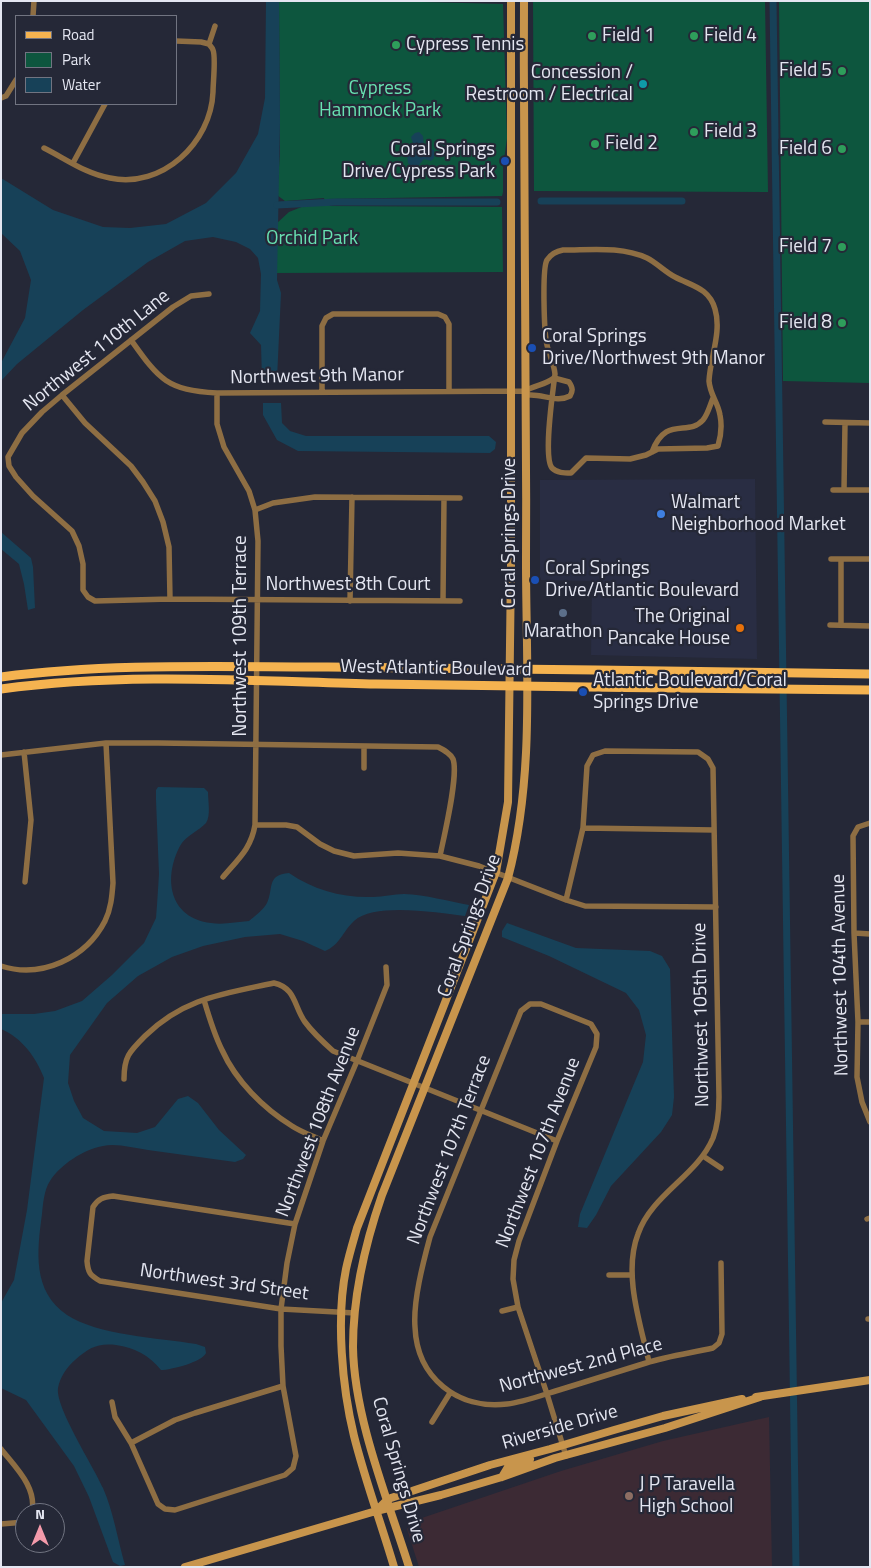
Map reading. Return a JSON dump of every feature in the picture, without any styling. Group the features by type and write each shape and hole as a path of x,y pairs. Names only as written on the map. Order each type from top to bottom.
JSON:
{"main road":[{"name":"Coral Springs Drive","path":"394,1567 371,1496 352,1426 345,1383 342,1313 346,1270 357,1228 496,872 508,802 510,687 511,1"},
{"name":"Coral Springs Drive","path":"409,1567 366,1431 356,1382 353,1347 355,1313 360,1272 369,1232 508,878 523,803 527,687 524,1"},
{"name":"West Atlantic Boulevard","path":"1,677 53,670 114,667 256,666 870,674"},
{"name":"West Atlantic Boulevard","path":"1,689 100,680 256,681 510,687 870,690"},
{"name":"Riverside Drive","path":"185,1567 201,1565 376,1511 391,1509 502,1477 760,1397 780,1392 870,1380"},
{"name":"Riverside Drive","path":"376,1511 388,1499 490,1465 663,1416 730,1401 760,1397"},
{"path":"502,1477 508,1467 543,1455 550,1449"}],"street":[{"path":"33,15 34,1"},
{"path":"209,44 215,26"},
{"path":"44,148 91,174 112,179 131,179 147,176 168,167 187,153 202,134 209,117 212,98 214,50 209,44 201,42 178,41"},
{"path":"1,98 6,96 15,82"},
{"path":"73,163 104,105"},
{"path":"563,250 612,250 644,257 673,276 699,287 712,301 717,320 709,375 710,391 713,398 720,414 721,436 718,446 658,449 630,459 586,458 570,473 557,472 550,463 549,456 554,364 545,334 545,266 547,260 556,252 563,250"},
{"name":"Northwest 110th Lane","path":"88,597 83,590 83,564 79,546 72,531 33,496 9,466 8,457 22,433 62,395 173,307 191,296 209,294"},
{"path":"322,392 322,326 326,318 333,314 438,314 445,317 449,324 449,390"},
{"name":"Northwest 9th Manor","path":"131,340 153,370 165,380 178,387 216,393 526,391"},
{"path":"554,378 570,382 572,393 566,399 552,399 540,394 529,395 526,391 533,386 546,384 554,378"},
{"name":"Northwest 109th Terrace","path":"216,393 217,424 224,447 250,491 255,510 258,541 255,825 252,840 247,849 223,877"},
{"path":"62,395 86,424 131,466 154,501 163,522 169,547 170,599"},
{"path":"652,452 662,434 670,430 698,425 704,419 713,398"},
{"path":"825,422 870,423"},
{"path":"844,490 845,423"},
{"path":"833,490 870,490"},
{"path":"255,510 273,503 315,497 460,498"},
{"path":"350,601 352,497"},
{"path":"443,601 444,498"},
{"path":"831,559 870,559"},
{"path":"841,559 841,625"},
{"name":"Northwest 8th Court","path":"88,597 95,601 170,599 460,601"},
{"path":"830,625 870,626"},
{"path":"1,966 27,970 65,961 82,950 94,938 105,920 111,902 113,883 106,744"},
{"path":"1,755 106,744 438,746 448,752 453,759 454,769 440,856"},
{"path":"364,746 364,768"},
{"name":"Northwest 105th Drive","path":"583,828 587,766 593,755 606,750 698,752 708,759 713,768 718,1119 713,1138 702,1156 645,1217 637,1235 632,1276 635,1302 649,1362"},
{"path":"24,752 31,820 25,882"},
{"name":"Northwest 104th Avenue","path":"870,823 858,827 853,836 858,1078 862,1102 870,1122"},
{"path":"255,825 297,827 320,844 334,851 354,856 398,853 440,856 479,866 585,906 716,907"},
{"path":"566,900 583,828 714,830"},
{"path":"854,933 870,934"},
{"name":"Northwest 108th Avenue","path":"131,1443 158,1504 165,1509 175,1510 285,1475 293,1468 296,1456 283,1386 281,1309 287,1263 295,1224 323,1140 387,986 386,967"},
{"path":"124,1079 124,1064 138,1043 167,1017 186,1006 220,994 274,983 283,985 290,992 303,1020 316,1036 333,1051 557,1141"},
{"path":"204,1000 223,1052 236,1074 251,1092 274,1114 293,1127 323,1140"},
{"name":"Northwest 107th Terrace","path":"450,1393 424,1365 418,1346 414,1326 422,1268 430,1237 521,1011 530,1004 541,1004 591,1024 597,1034"},
{"path":"858,1022 870,1022"},
{"name":"Northwest 107th Avenue","path":"566,1456 518,1307 513,1279 514,1260 519,1241 557,1141 596,1047 597,1034"},
{"path":"702,1156 721,1168"},
{"name":"Northwest 3rd Street","path":"295,1224 113,1196 102,1198 93,1207 86,1261 91,1275 100,1281 281,1309 355,1313"},
{"name":"Northwest 2nd Place","path":"450,1393 469,1402 487,1405 509,1404 649,1362 713,1348 719,1343 722,1334 721,1263"},
{"path":"609,1276 632,1276"},
{"path":"502,1311 518,1307"},
{"path":"112,1402 115,1417 131,1443 175,1420 283,1386"},
{"path":"432,1422 450,1393"},
{"path":"1,1449 27,1482 34,1503"},
{"path":"1,1524 15,1523"}],"shaded area":[{"path":"755,479 757,659 591,655 592,581 540,580 540,480"},
{"name":"J P Taravella High School","path":"769,1417 772,1567 419,1567 407,1529 413,1521 561,1471 663,1441"}],"green space":[{"name":"Cypress Hammock Park","path":"279,1 503,4 507,138 502,196 329,199 330,206 502,207 503,272 277,273 276,224 289,212 304,206 325,205 324,198 285,201 277,195 280,153"},
{"path":"533,1 765,1 768,192 534,191"},
{"path":"779,1 870,1 870,383 783,381"}],"water":[{"path":"266,1 279,1 280,122 277,280 281,293 277,379 262,379 261,345 250,333 260,311 261,274 258,258 250,249 236,242 213,237 185,241 148,262 83,310 17,364 1,381 1,363 25,318 31,280 20,251 1,233 1,178 53,210 103,227 130,228 166,224 206,203 236,173 258,134 265,98"},
{"path":"419,132 423,136 424,147 434,150 434,158 431,161 424,159 418,166 412,167 408,163 407,155 416,151 416,146 411,137"},
{"path":"263,403 281,403 282,423 290,431 306,436 489,436 496,442 495,449 490,453 298,451 277,440 263,415"},
{"path":"1,532 31,558 35,608 28,610 19,564 1,549"},
{"path":"158,787 204,788 208,792 208,820 182,842 172,871 173,895 178,905 197,920 220,924 249,921 267,903 274,879 282,874 289,873 318,888 350,896 373,897 400,894 429,897 469,905 465,916 407,910 391,910 364,915 354,921 338,942 325,951 303,941 280,934 245,937 203,946 172,957 138,976 107,1003 70,1055 68,1083 74,1101 83,1118 104,1131 137,1133 155,1127 178,1099 188,1096 198,1103 219,1130 246,1155 243,1159 235,1162 125,1146 103,1146 88,1150 66,1164 54,1175 46,1189 38,1256 42,1282 56,1305 67,1315 95,1327 129,1335 196,1344 205,1347 206,1353 199,1359 179,1367 161,1370 152,1360 135,1350 116,1345 98,1346 89,1349 75,1360 60,1380 58,1388 63,1409 103,1488 110,1506 125,1565 120,1566 113,1562 89,1497 74,1466 26,1400 1,1388 1,1303 14,1280 27,1210 44,1078 37,1063 22,1043 1,1029 1,1014 34,1014 55,1011 82,1001 112,975 144,943 156,918 159,874 156,800 156,790"},
{"path":"507,923 576,948 650,951 662,956 670,969 674,1097 672,1115 661,1132 611,1186 587,1228 578,1227 580,1214 643,1062 646,1035 639,1010 626,993 549,956 502,937 502,931"}],"waterway":[{"path":"773,1 796,1567"},
{"path":"541,201 682,201"},
{"path":"277,205 336,202 497,202"}],"place":[{"name":"Field 1","path":"592,36"},
{"name":"Field 4","path":"694,36"},
{"name":"Cypress Tennis","path":"396,45"},
{"name":"Field 5","path":"842,71"},
{"name":"Concession / Restroom / Electrical","path":"643,84"},
{"name":"Field 3","path":"694,132"},
{"name":"Field 2","path":"595,144"},
{"name":"Field 6","path":"842,149"},
{"name":"Coral Springs Drive/Cypress Park","path":"505,161"},
{"name":"Field 7","path":"842,247"},
{"name":"Field 8","path":"842,323"},
{"name":"Coral Springs Drive/Northwest 9th Manor","path":"532,348"},
{"name":"Walmart Neighborhood Market","path":"661,514"},
{"name":"Coral Springs Drive/Atlantic Boulevard","path":"535,580"},
{"name":"Marathon","path":"563,613"},
{"name":"The Original Pancake House","path":"740,628"},
{"name":"Atlantic Boulevard/Coral Springs Drive","path":"583,692"},
{"name":"J P Taravella High School","path":"629,1496"}],"park label":[{"name":"Orchid Park","path":"312,239"}]}
